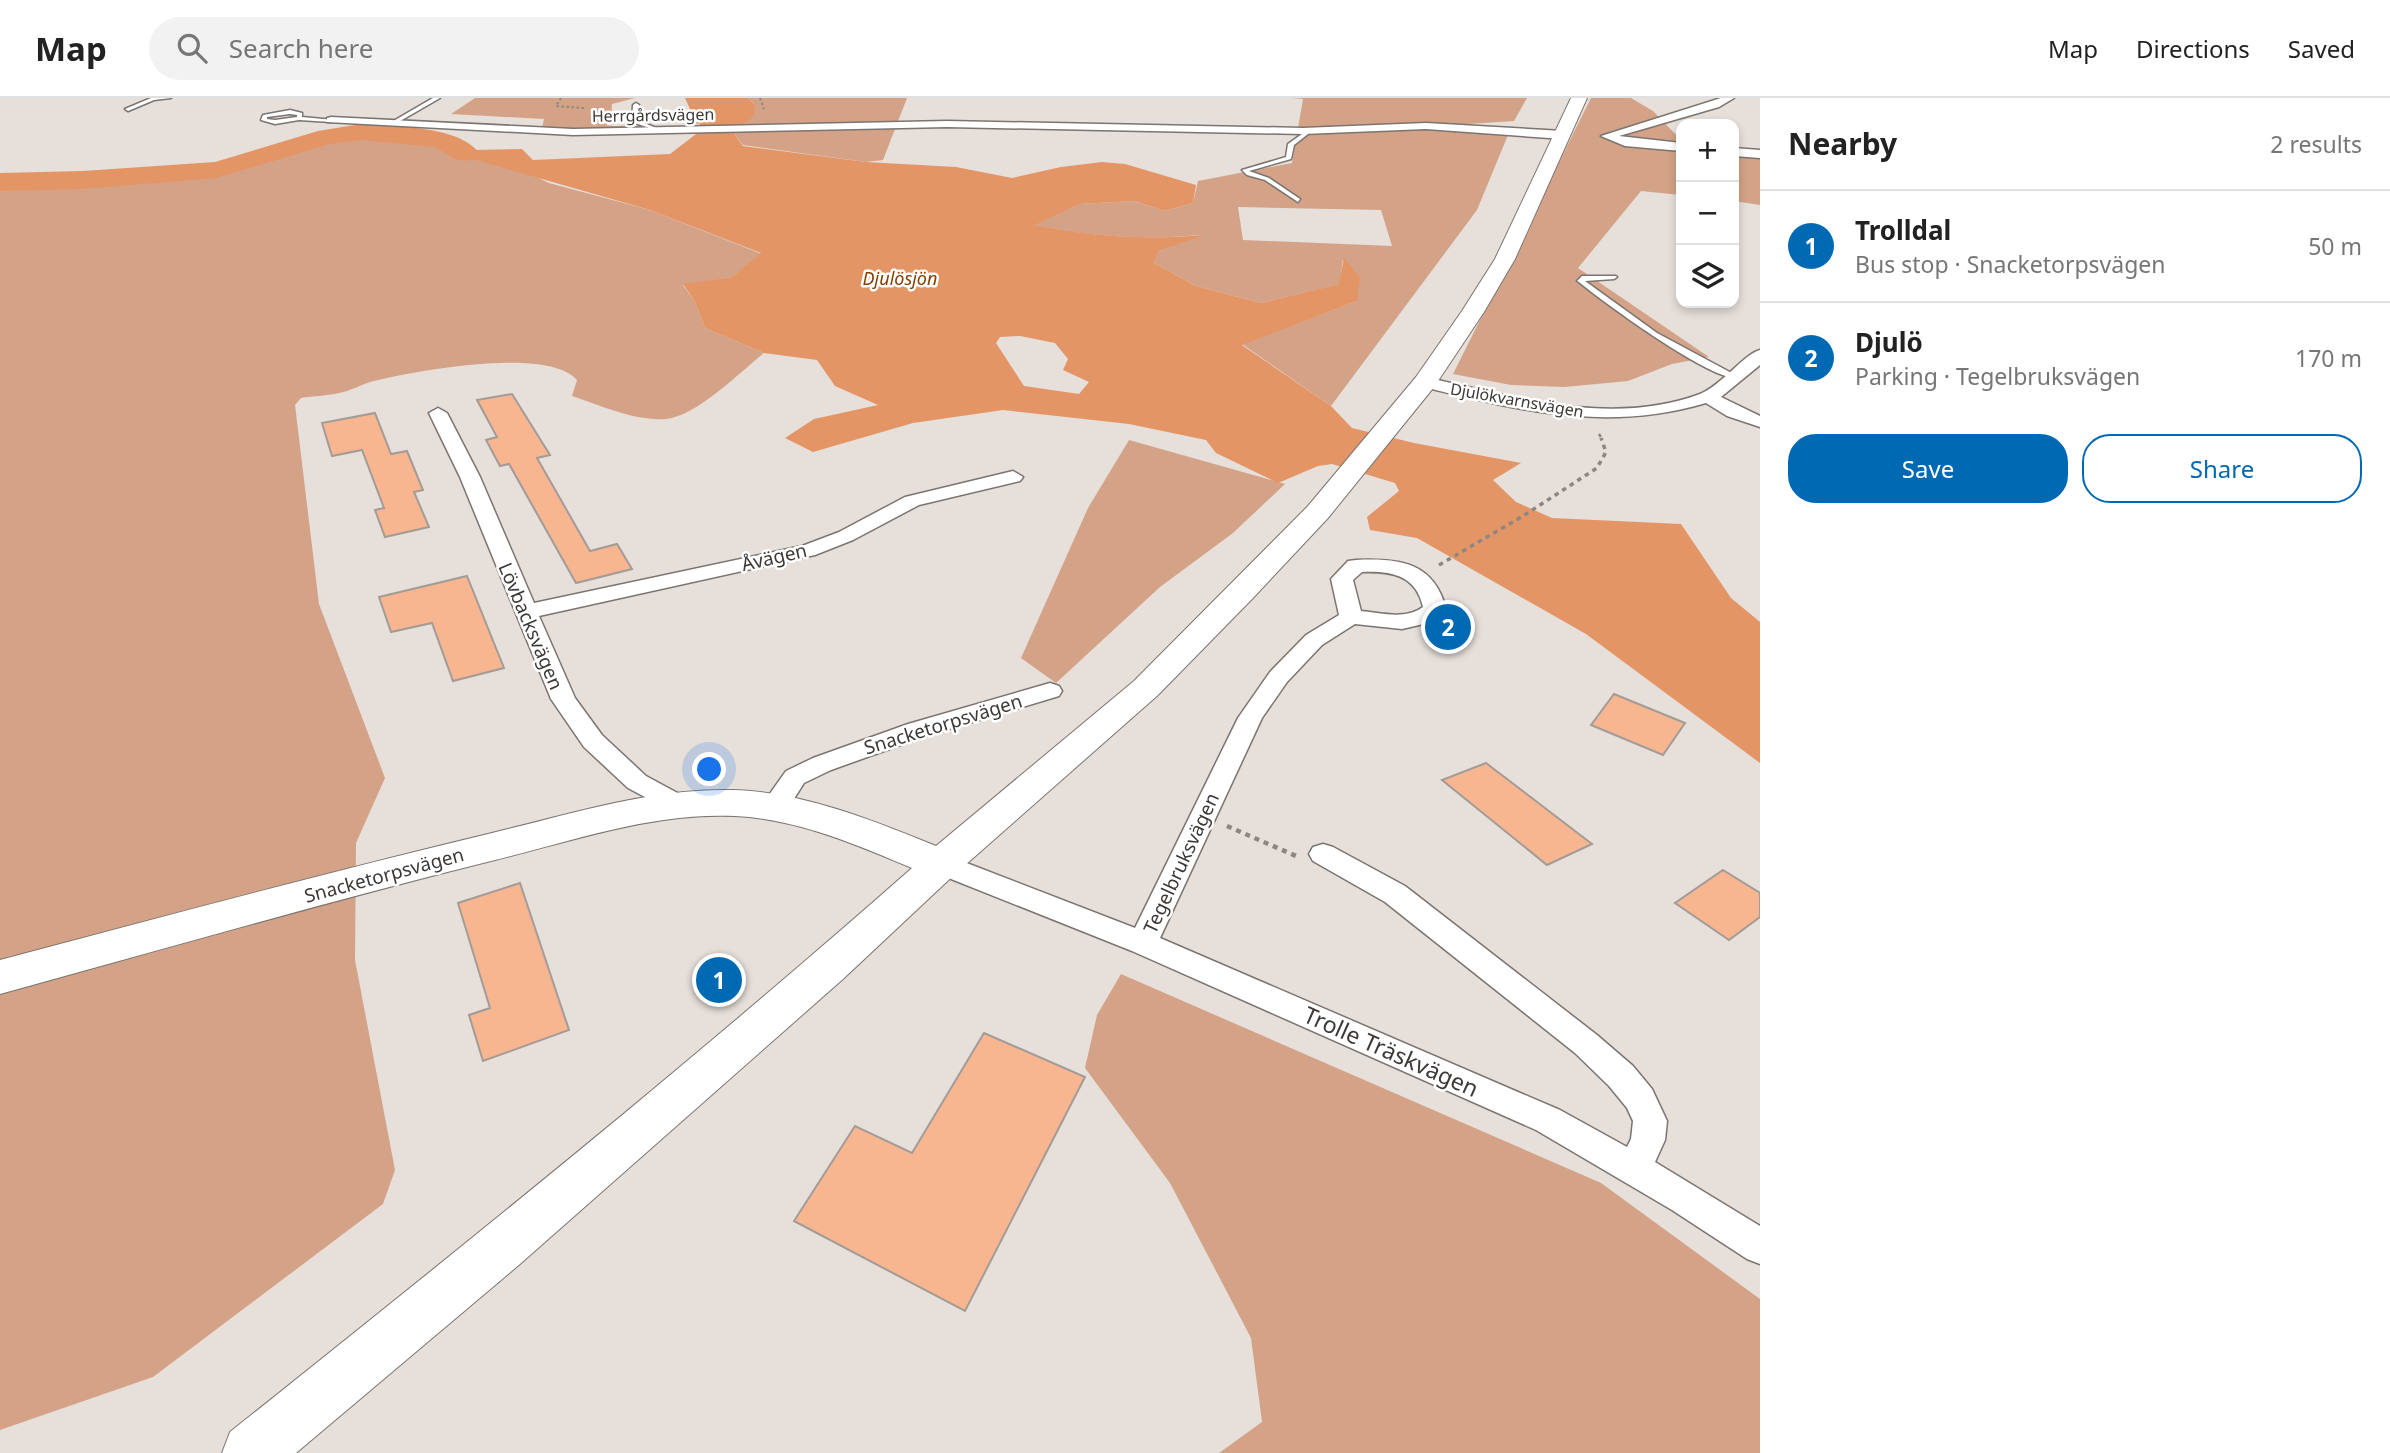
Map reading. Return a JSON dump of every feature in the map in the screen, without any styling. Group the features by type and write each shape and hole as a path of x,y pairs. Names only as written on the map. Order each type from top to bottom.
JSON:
{"main road":[{"path":"251,1453 513,1238 1146,688 1318,512 1424,382 1474,312 1505,259 1579,98"},
{"name":"Snacketorpsvägen","path":"0,977 457,855 673,803 736,803 796,812 869,835 941,864"}],"street":[{"path":"1676,146 1615,140 1607,136 1704,108 1729,98"},
{"name":"Herrgårdsvägen","path":"331,120 572,132 947,124 1303,131 1426,126 1563,135"},
{"path":"1739,152 1760,153"},
{"name":"Djulökvarnsvägen","path":"1424,382 1532,406 1586,413 1625,414 1668,408 1708,397 1760,355"},
{"path":"1708,397 1733,412 1760,422"},
{"name":"Lövbacksvägen","path":"438,413 470,477 563,699 593,741 637,782 673,803"},
{"name":"Åvägen","path":"525,612 808,551 846,536 912,501 1013,477"},
{"path":"1382,565 1419,576 1433,595 1435,609 1424,617 1402,622 1351,617 1342,579 1356,566 1382,565"},
{"name":"Tegelbruksvägen","path":"941,864 1143,943 1250,718 1278,677 1314,640 1351,617"},
{"name":"Snacketorpsvägen","path":"773,809 795,777 822,764 916,730 1050,691"},
{"path":"1323,854 1395,894 1565,1027 1621,1076 1640,1099 1650,1121 1648,1140 1634,1168"},
{"name":"Trolle Träskvägen","path":"1143,943 1548,1120 1634,1168 1760,1247"}],"lane":[{"path":"128,109 153,99 168,98"},
{"path":"393,123 437,98"},
{"path":"636,106 634,121 659,131"},
{"path":"299,118 300,114 290,112 265,117 264,120 331,120"},
{"path":"1298,200 1267,178 1249,174 1245,170 1289,158 1291,144 1305,134 1303,131"},
{"path":"1614,277 1584,277 1581,281 1635,323 1696,359 1735,377"}],"path":[{"path":"1419,576 1550,498 1606,459 1608,451 1605,444 1586,413"},
{"path":"1202,818 1241,831 1314,863 1323,854"}],"shaded area":[{"path":"475,98 635,98 612,104 611,119 606,125 642,129 542,128 544,119 451,114"},
{"path":"748,98 907,98 883,160 866,162 743,145 735,135 737,126 754,104"},
{"path":"1292,98 1527,98 1514,121 1469,124 1508,135 1477,210 1331,406 1242,344 1357,301 1343,259 1340,284 1261,303 1196,286 1154,263 1159,251 1201,235 1117,236 1034,225 1080,204 1135,201 1164,211 1193,203 1198,181 1292,163 1303,99","holes":["1238,207 1381,210 1392,246 1243,240"]},
{"path":"1591,98 1631,98 1653,111 1676,135 1676,194 1641,191 1578,268 1709,357 1672,364 1628,381 1564,387 1511,385 1453,374"},
{"path":"351,136 427,143 462,156 528,173 549,183 650,210 762,254 732,277 683,285 694,300 705,328 764,353 704,402 678,416 666,419 642,418 572,396 577,380 562,370 539,364 449,367 370,382 329,395 301,398 295,405 319,604 385,778 356,843 355,960 395,1170 383,1204 153,1377 0,1430 0,186 156,178 216,172"},
{"path":"1739,151 1760,154 1760,205 1739,202"},
{"path":"1129,440 1285,484 1233,533 1160,587 1056,683 1021,658 1088,508"},
{"path":"1121,974 1601,1183 1760,1299 1760,1453 1219,1453 1262,1422 1251,1338 1170,1183 1085,1068 1097,1015"}],"water":[{"name":"Djulösjön","path":"685,98 748,98 754,104 755,113 750,120 737,126 735,135 743,146 866,162 956,167 1012,178 1061,167 1102,162 1125,164 1196,185 1193,203 1164,211 1135,201 1080,204 1035,225 1119,236 1204,235 1159,251 1154,263 1196,286 1261,303 1339,284 1344,258 1360,277 1357,301 1242,345 1331,406 1352,428 1414,443 1521,463 1493,480 1516,502 1552,518 1681,524 1731,598 1760,622 1760,763 1586,634 1417,538 1370,530 1367,517 1399,491 1395,483 1332,464 1318,466 1278,483 1216,453 1206,440 1129,424 1003,410 913,423 813,452 785,438 814,419 878,405 835,386 817,360 764,353 705,328 694,300 683,284 732,277 761,253 650,210 462,156 472,150 522,149 533,160 670,154 700,131 700,124 683,121 680,116 687,115 690,109","holes":["1020,336 1055,343 1068,359 1063,370 1089,382 1079,394 1024,386 996,343 1000,337"]}],"building":[{"path":"512,394 550,455 537,458 590,551 617,544 632,569 576,583 509,464 500,466 486,440 497,437 477,400"},
{"path":"375,413 391,454 407,451 423,490 414,492 429,527 385,537 375,510 384,508 362,450 332,456 322,423"},
{"path":"467,576 504,668 453,681 432,623 391,632 379,597"},
{"path":"1614,694 1685,723 1663,755 1591,725"},
{"path":"1486,763 1592,844 1547,865 1442,780"},
{"path":"1723,870 1760,893 1760,917 1729,940 1675,903"},
{"path":"520,883 569,1030 483,1061 469,1015 490,1008 458,903"},
{"path":"984,1033 1085,1077 965,1311 794,1221 855,1126 912,1153"}],"waterway":[{"path":"0,182 83,180 217,170 327,137 361,132 441,140 465,153"}],"place":[{"name":"Djulö","path":"1448,627"},
{"name":"Trolldal","path":"719,980"}]}
